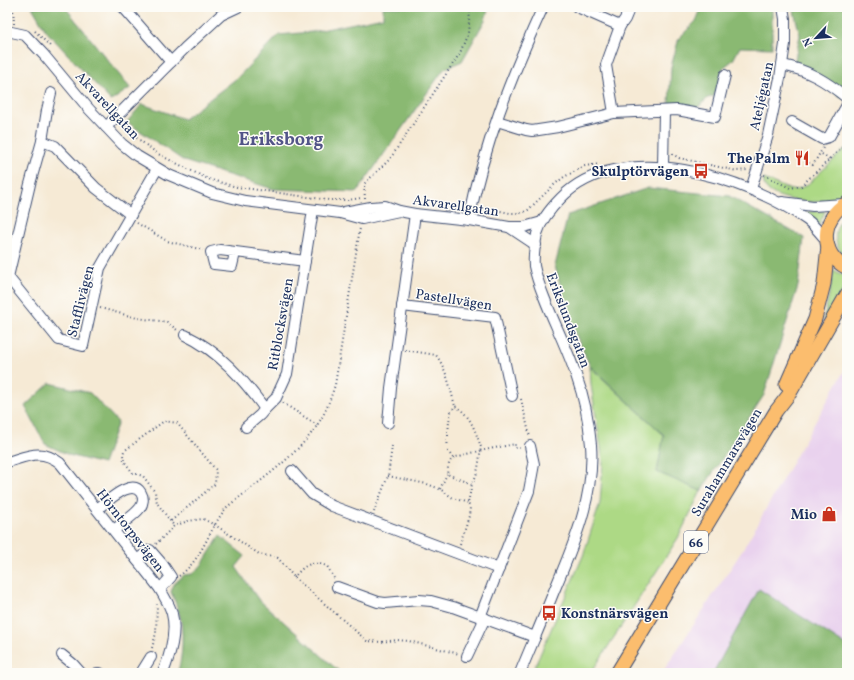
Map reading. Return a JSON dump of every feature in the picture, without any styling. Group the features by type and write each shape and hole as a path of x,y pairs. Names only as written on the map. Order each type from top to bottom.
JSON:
{"main road":[{"name":"66","path":"827,243 826,231 829,220 836,210 846,204"},
{"path":"827,243 833,257 847,268"},
{"name":"Surahammarsvägen","path":"776,411 815,319 824,284 827,243"},
{"name":"Surahammarsvägen","path":"616,673 776,411 790,393 847,294"}],"street":[{"path":"123,7 171,62"},
{"path":"106,127 171,62 221,16 238,7"},
{"path":"469,220 481,169 499,112 518,62 543,7"},
{"path":"577,7 620,26"},
{"path":"614,113 606,65 620,26 630,7"},
{"name":"Ateljégatan","path":"751,189 768,135 782,65 785,44 785,19 783,7"},
{"name":"Akvarellgatan","path":"7,31 25,35 44,55 89,109 127,148 157,169 189,184 230,198 340,213 362,218 399,211"},
{"path":"782,65 799,68 815,76 834,87 847,98"},
{"path":"497,121 532,131 558,127 614,113 677,110 715,117 725,75"},
{"name":"Stafflivägen","path":"51,93 42,141 30,184 8,277 59,340 82,346 100,268 157,169"},
{"path":"792,122 822,139 825,139 828,137 847,105"},
{"path":"663,167 664,111"},
{"path":"42,141 55,146 96,188 130,217"},
{"name":"Erikslundsgatan","path":"520,673 570,553 579,527 586,503 591,460 591,445 585,408 576,374 540,288 534,266 538,233 542,222 553,206 568,190 584,180 615,169 663,167 736,183 775,200 808,220 827,243"},
{"name":"Erikslundsgatan","path":"775,200 792,204 813,206 846,204"},
{"name":"Akvarellgatan","path":"340,213 365,203 385,206 399,211 416,214 469,220 509,227 524,227 542,222"},
{"name":"Ritblocksvägen","path":"246,427 276,398 287,374 313,210"},
{"name":"Pastellvägen","path":"388,423 396,349 416,214"},
{"name":"Akvarellgatan","path":"509,227 536,245"},
{"name":"Ritblocksvägen","path":"212,252 220,250 305,261"},
{"path":"212,252 214,264 232,266 235,253"},
{"name":"Pastellvägen","path":"402,306 495,318 512,396"},
{"path":"185,335 207,347 225,361 265,409"},
{"path":"467,656 529,491 534,464 530,446"},
{"name":"Hörntorpsvägen","path":"7,462 34,454 44,454 52,457 68,472 160,589 173,616 174,628 163,673"},
{"path":"292,470 312,494 332,506 499,569"},
{"path":"97,509 124,490 132,487 137,489 142,494 143,501 140,509 114,530"},
{"path":"138,560 150,550 163,565 171,577 160,589"},
{"path":"337,587 378,602 385,603 419,600 431,601 535,636"},
{"path":"62,655 81,673"},
{"path":"141,673 151,657"}],"path":[{"path":"13,7 14,24 21,24"},
{"path":"365,203 364,184 390,159 460,53 468,33 469,7"},
{"path":"33,29 55,51"},
{"path":"116,118 134,136 158,154 208,178 237,187 330,200 348,200 365,203"},
{"path":"756,172 790,188 795,188 806,183 847,143"},
{"path":"817,149 830,159"},
{"path":"805,161 813,165 821,152"},
{"path":"365,203 370,198"},
{"path":"472,206 510,213 522,213 528,210"},
{"path":"130,217 167,241 212,252"},
{"path":"177,578 196,559 227,507 304,443 328,407 335,385 362,218"},
{"path":"91,308 105,309 137,318 166,322 185,335"},
{"path":"396,349 436,355 449,381 455,406 466,414 481,447 477,473 472,484 468,503 470,508 469,516 457,553"},
{"path":"440,489 447,474 449,463 453,458 515,444 516,448 530,446 531,442 520,396 512,396"},
{"path":"276,398 317,425"},
{"path":"453,458 447,450 449,420 451,412 455,406"},
{"path":"170,521 215,484 216,470 177,423 164,421 124,451 123,456 124,461 133,473 143,476 155,492 157,503 170,521 174,526"},
{"path":"370,521 388,476 392,446"},
{"path":"447,474 472,484"},
{"path":"388,476 427,484 440,489 453,498 468,503"},
{"path":"150,550 174,526 188,521 203,520 215,525 259,554 278,558 294,577 367,642 398,640 409,641 467,656"},
{"path":"294,577 304,566 316,563 327,566 333,575 337,587"},
{"path":"151,657 151,652 155,641 156,608 160,589"}],"shaded area":[{"path":"847,366 847,673 662,673 742,551"}],"green space":[{"path":"32,7 65,7 130,88 111,101 46,31"},
{"path":"383,7 489,7 485,20 462,61 444,69 357,192 273,189 184,161 127,122 142,104 184,119 237,78 279,35 312,32 383,17"},
{"path":"702,7 772,7 772,48 740,47 733,60 723,68 714,96 708,98 697,108 687,105 669,105 671,67 679,38 696,21"},
{"path":"793,7 847,7 847,101 794,64 800,35"},
{"path":"847,147 847,193 822,201 807,202 782,197 768,190 764,185 764,179 791,190 799,189 808,184"},
{"path":"648,188 729,196 804,238 798,286 764,395 701,491 657,472 664,435 590,366 571,324 555,266 568,215"},
{"path":"807,212 825,212 819,225 807,214"},
{"path":"847,214 847,258 842,253 836,242 836,230 842,219"},
{"path":"834,270 847,278 847,283 826,320 824,319"},
{"path":"590,367 664,435 657,472 701,491 678,538 591,673 532,673 583,556 600,503 603,461 591,385"},
{"path":"50,383 90,393 118,422 103,464 69,455 45,444 25,406"},
{"path":"220,536 245,556 236,567 258,599 341,673 177,673 182,652 182,626 181,619 171,592 174,584 184,575 192,574 201,566"},
{"path":"759,589 847,646 847,673 713,673"}],"place":[{"name":"The Palm","path":"802,158"},
{"name":"Skulptörvägen","path":"701,171"},
{"name":"Mio","path":"829,514"},
{"name":"Konstnärsvägen","path":"549,613"}],"district":[{"name":"Eriksborg","path":"281,139"}]}
